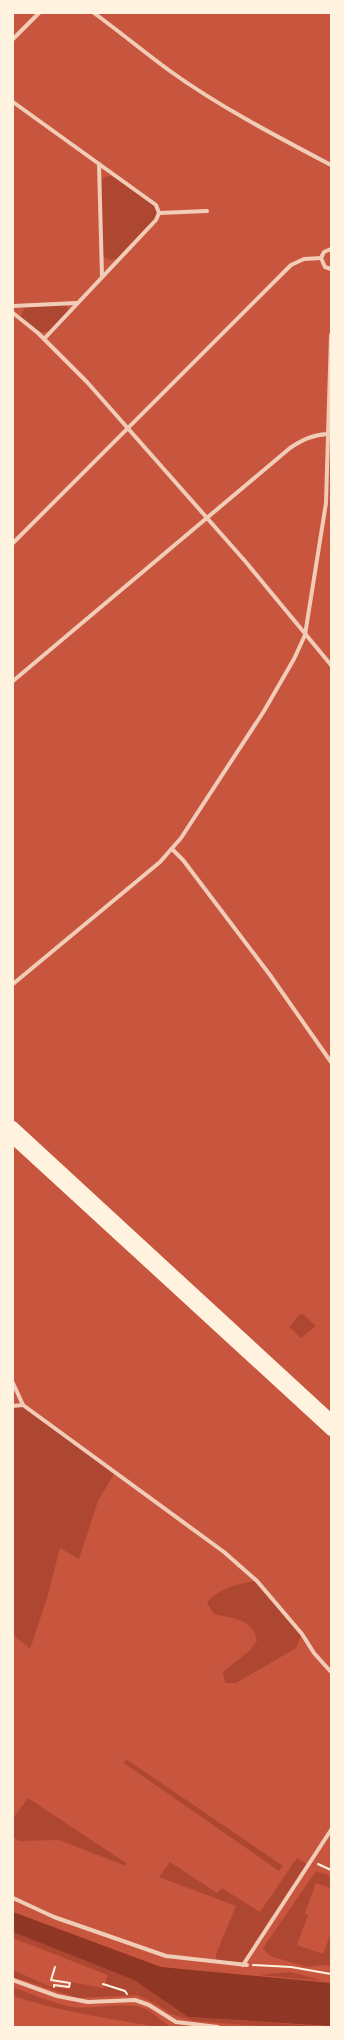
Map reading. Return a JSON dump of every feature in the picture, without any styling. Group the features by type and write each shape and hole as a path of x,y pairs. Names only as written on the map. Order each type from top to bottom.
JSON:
{"main road":[{"path":"13,1126 331,1419"},
{"path":"13,1139 331,1431"}],"street":[{"path":"13,40 39,13"},
{"path":"94,13 170,71 279,138 331,165"},
{"path":"13,102 156,205 159,213 156,220 76,303 44,339"},
{"path":"99,164 102,276"},
{"path":"159,213 207,211"},
{"path":"321,258 324,252 331,248"},
{"path":"321,258 325,267 331,269"},
{"path":"13,543 290,264 304,259 321,258"},
{"path":"13,306 76,303"},
{"path":"13,312 44,339 87,382 245,561 331,665"},
{"path":"13,984 160,862 172,849 181,838 264,711 294,659 305,635 326,503 331,335"},
{"path":"13,681 301,440 319,434 327,434"},
{"path":"326,503 331,504"},
{"path":"172,849 183,860 265,969 331,1062"},
{"path":"13,1383 23,1405 224,1552 257,1581 302,1634 314,1653 331,1672"},
{"path":"13,1406 23,1405"},
{"path":"13,1898 54,1917 130,1946 166,1956 245,1965 331,1830"},
{"path":"13,1980 57,1996 88,2002 135,2000 149,2005 176,2022 218,2027"}],"path":[{"path":"312,1859 331,1870"},
{"path":"245,1965 291,1967 331,1974"},
{"path":"54,1987 54,1985 69,1987 70,1983 51,1980 55,1967"},
{"path":"103,1984 125,1991 129,2001"}],"shaded area":[{"path":"110,176 117,177 156,205 158,216 120,258 110,260 101,256 100,184 103,178"},
{"path":"65,304 69,311 53,330 38,333 20,318 26,305"},
{"path":"300,1314 303,1314 316,1326 301,1338 289,1327"},
{"path":"23,1405 115,1472 98,1501 79,1559 60,1548 47,1598 30,1649 13,1635 13,1406"},
{"path":"257,1581 302,1634 296,1648 236,1683 225,1683 223,1672 249,1651 257,1641 255,1633 247,1624 235,1619 214,1614 207,1603 211,1598 223,1590 243,1583"},
{"path":"126,1759 283,1866 279,1871 124,1763"},
{"path":"28,1798 126,1863 126,1866 59,1840 19,1841 13,1837 13,1818"},
{"path":"297,1858 308,1865 243,1964 216,1963 216,1954 236,1906 159,1877 170,1862 217,1893 222,1888 260,1912"},
{"path":"316,1871 331,1876 331,1888 316,1883 305,1913 308,1915 297,1945 323,1954 331,1933 331,1966 320,1965 307,1967 270,1956 263,1948"},
{"path":"13,1912 161,1967 331,1983 331,2026 188,2017 134,1980 13,1932"},
{"path":"13,1932 134,1980 188,2017 331,2027 271,2027 193,2021 170,2014 158,2005 137,1995 78,1998 13,1977 13,1970 51,1987 70,1989 71,1982 104,1988 108,1975 13,1938"},
{"path":"290,1972 324,1981 259,1975"},
{"path":"13,1987 50,2001 72,2007 81,2008 120,2005 138,2006 148,2010 171,2027 157,2027 85,2014 31,2002 13,1996"}]}
